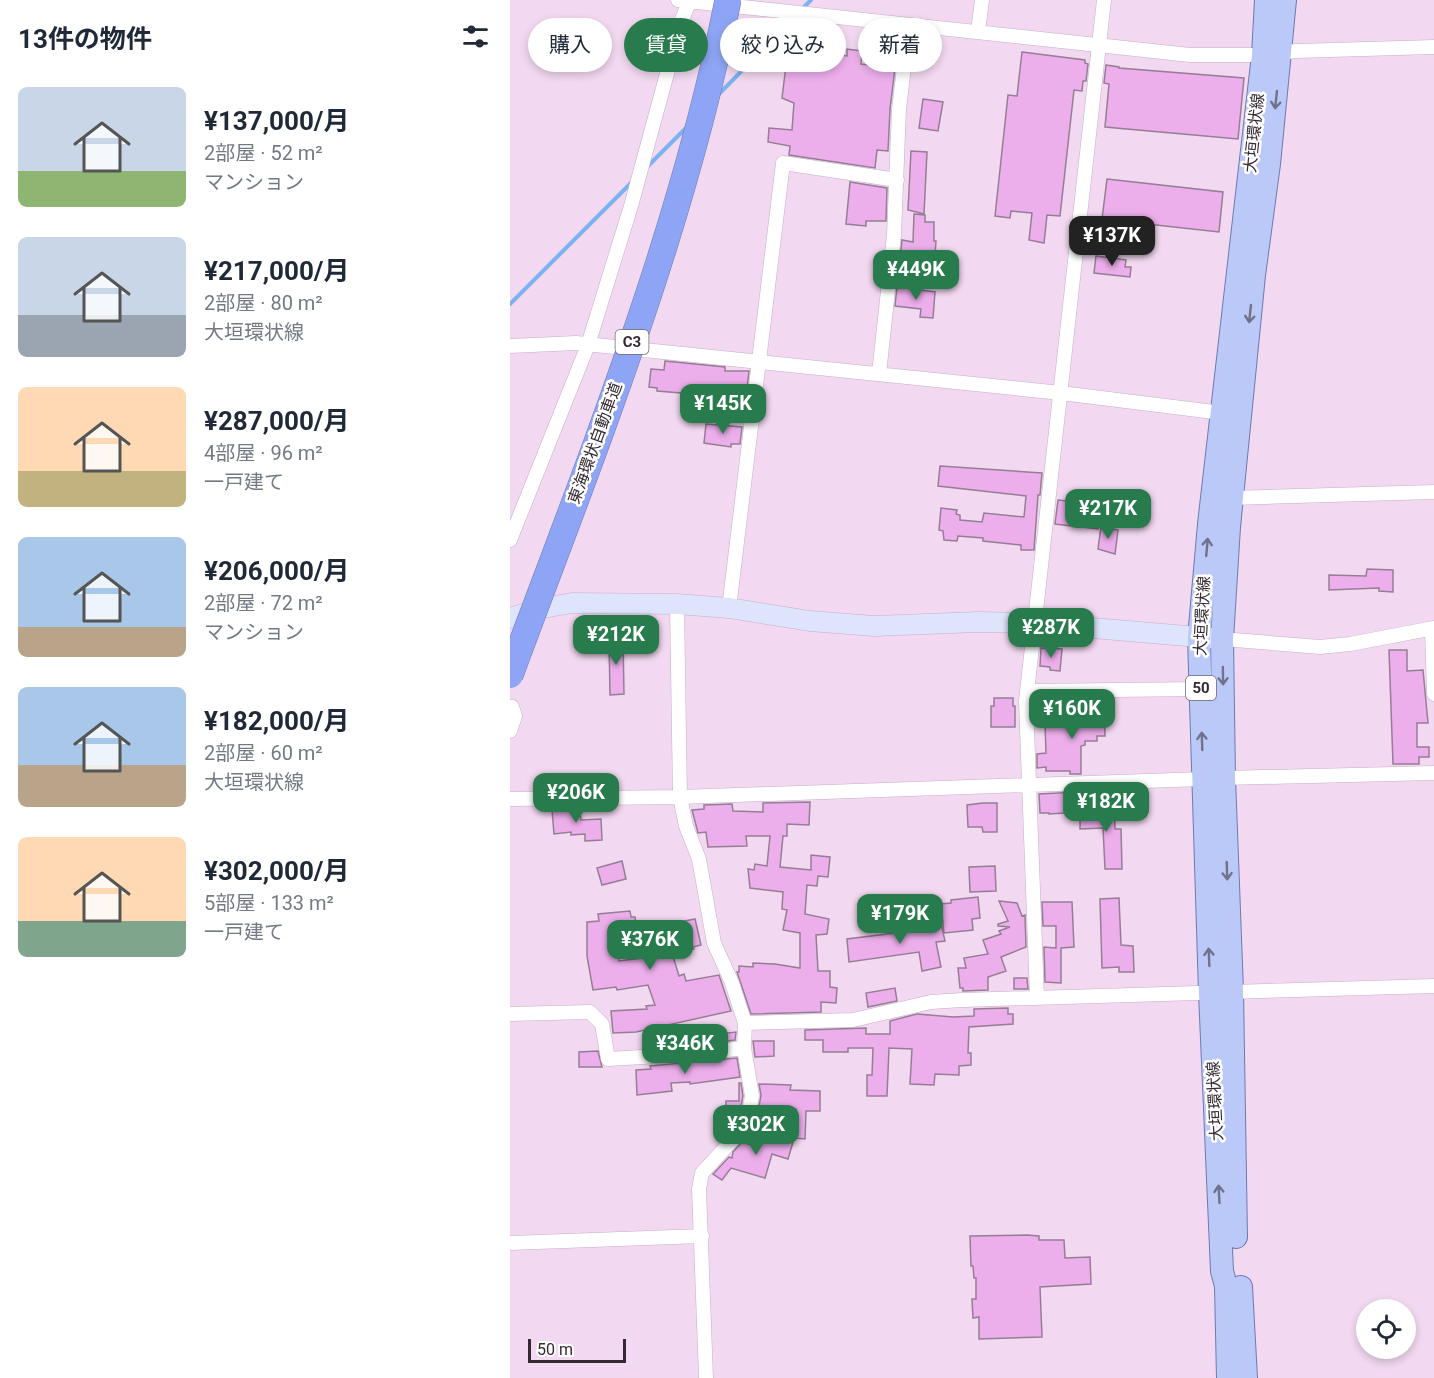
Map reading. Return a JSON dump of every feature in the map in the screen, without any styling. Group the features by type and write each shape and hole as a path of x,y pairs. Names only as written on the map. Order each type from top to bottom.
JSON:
{"highway":[{"name":"東海環状自動車道","path":"510,675 614,394 673,222 697,136 728,0"}],"main road":[{"name":"大垣環状線","path":"1228,1378 1226,1286 1229,1271 1214,779 1232,498 1254,275 1269,164 1272,54 1266,0"},
{"name":"大垣環状線","path":"1214,779 1201,688 1199,638 1209,524 1222,413 1272,54 1286,0"},
{"name":"大垣環状線","path":"1229,1271 1234,1286 1236,1378"},
{"path":"1218,1378 1218,1286 1229,1271 1240,1285 1246,1378"}],"street":[{"path":"510,540 588,345 648,148 686,0 858,19"},
{"path":"978,32 982,0"},
{"path":"1037,998 1026,701 1104,0"},
{"path":"942,28 1190,55 1434,47"},
{"path":"879,374 894,235 899,110 903,72"},
{"path":"729,608 783,163 897,180"},
{"path":"510,346 588,345 1061,393 1222,413"},
{"path":"1232,498 1434,492"},
{"path":"510,618 543,608 572,603 677,604 729,608 810,621 874,627 978,622 1034,624 1320,647 1433,629 1434,694"},
{"path":"677,604 681,797 686,826 699,859 714,943 732,983 745,1023 744,1048 752,1096 748,1118 737,1135 702,1173 699,1189 706,1378"},
{"path":"1028,691 1201,688"},
{"path":"510,707 515,716 510,731"},
{"path":"510,799 681,797 1434,773"},
{"path":"745,1023 853,1020 931,1002 1434,986"},
{"path":"510,1014 590,1012 602,1024 608,1059 693,1054 744,1048"},
{"path":"510,1243 702,1236"}],"building":[{"path":"847,49 858,50 858,72 895,72 888,151 877,150 875,168 789,155 790,146 768,142 769,128 792,130 794,103 782,98 785,72 846,72"},
{"path":"1022,52 1085,60 1088,64 1082,91 1074,90 1060,216 1047,215 1044,243 1029,240 1032,213 1011,211 1010,218 995,216 1008,95 1017,96"},
{"path":"1106,65 1244,78 1238,139 1105,127 1109,84 1104,83"},
{"path":"923,99 943,102 938,131 919,128"},
{"path":"911,151 927,152 924,214 908,210"},
{"path":"1107,179 1223,192 1219,232 1102,219"},
{"path":"850,182 887,188 886,221 866,221 866,226 846,224"},
{"path":"914,214 925,215 925,222 934,222 935,255 923,254 922,262 900,259 902,240 913,242"},
{"path":"1096,256 1126,260 1125,267 1131,267 1130,277 1094,273"},
{"path":"897,287 935,292 933,318 920,317 921,309 895,306"},
{"path":"665,361 725,367 725,371 749,371 746,396 698,398 681,396 681,393 657,391 657,388 649,387 651,369 664,370"},
{"path":"706,424 742,427 740,444 731,444 731,447 704,443"},
{"path":"940,466 1042,473 1034,550 1021,550 1021,545 983,541 983,538 958,536 957,541 944,540 943,531 939,530 941,508 957,510 956,514 960,515 960,520 982,522 984,513 1024,517 1026,496 938,486"},
{"path":"1058,500 1101,505 1098,529 1055,524"},
{"path":"1101,527 1118,530 1115,554 1098,549"},
{"path":"1367,569 1393,570 1393,592 1379,591 1379,588 1329,590 1329,575 1366,576"},
{"path":"609,638 623,638 624,694 610,695"},
{"path":"1041,648 1062,649 1060,671 1040,666"},
{"path":"1389,650 1407,650 1407,671 1423,670 1428,723 1417,723 1417,747 1429,747 1429,757 1419,757 1419,764 1393,764"},
{"path":"994,698 1013,698 1015,727 991,727 991,706 994,706"},
{"path":"1087,699 1104,699 1105,736 1097,736 1097,741 1085,741 1085,745 1081,746 1081,774 1070,774 1070,771 1046,771 1046,767 1037,768 1037,754 1046,753 1045,724 1087,725"},
{"path":"1079,792 1080,812 1040,813 1039,794"},
{"path":"1103,799 1114,799 1115,829 1121,829 1122,869 1105,869 1103,828 1080,829 1080,813 1103,813"},
{"path":"810,802 809,825 787,824 787,836 783,836 780,867 811,870 811,855 830,857 828,877 818,876 817,886 807,885 805,914 829,919 827,934 816,935 818,971 830,971 830,987 837,988 836,1003 821,1002 821,1012 751,1014 737,972 739,972 739,966 753,967 753,963 800,968 800,933 783,930 787,910 782,909 783,892 750,888 748,869 754,870 755,864 767,866 770,836 746,836 747,846 708,847 706,832 698,833 692,810 704,809 704,805 732,804 733,811 763,812 763,803"},
{"path":"997,803 997,832 983,832 982,827 968,827 967,805"},
{"path":"576,808 580,811 581,820 601,819 602,840 585,841 585,834 571,835 571,832 554,834 552,810"},
{"path":"622,861 626,879 602,885 597,868"},
{"path":"995,866 996,891 970,892 969,867"},
{"path":"978,897 980,918 972,919 973,930 944,933 941,904 951,903 951,900"},
{"path":"1119,898 1121,945 1133,946 1134,972 1119,972 1119,967 1102,968 1100,899"},
{"path":"999,901 1017,903 1022,916 1025,915 1026,947 1001,957 1006,971 988,977 988,990 963,991 963,988 960,988 958,968 966,968 964,958 988,954 983,940 1001,934 999,931 1010,927 998,926 1008,921"},
{"path":"1042,902 1072,902 1074,947 1061,948 1061,983 1045,982 1044,947 1056,948 1056,926 1043,926"},
{"path":"630,911 631,917 635,917 636,925 648,922 650,928 695,919 701,945 693,947 694,949 672,953 679,976 684,974 686,981 719,975 731,1011 636,1032 613,1033 611,1011 647,1009 646,1006 655,1005 648,985 617,990 616,987 593,990 587,956 587,922 599,921 598,914","holes":["637,937 642,958 619,961 617,939"]},
{"path":"918,921 920,929 941,924 945,941 936,942 941,967 922,971 919,952 849,962 847,939 903,932 902,924"},
{"path":"1014,978 1027,978 1028,989 1014,989"},
{"path":"895,988 897,1001 868,1007 866,993"},
{"path":"1008,1008 1008,1014 1013,1014 1013,1024 969,1027 968,1053 971,1053 971,1065 959,1066 959,1075 935,1074 934,1085 910,1084 912,1049 889,1048 887,1096 867,1096 867,1075 872,1075 873,1048 848,1048 848,1052 823,1052 823,1040 805,1040 805,1030 866,1028 866,1034 890,1034 890,1021 917,1014 974,1016 974,1009"},
{"path":"736,1032 735,1040 704,1044 703,1036"},
{"path":"678,1040 678,1046 652,1047 652,1043"},
{"path":"753,1041 774,1041 774,1056 755,1057"},
{"path":"598,1051 602,1067 579,1067 579,1052"},
{"path":"737,1058 740,1077 690,1084 690,1082 671,1083 672,1091 637,1095 636,1070 651,1069 650,1066"},
{"path":"739,1083 741,1083 743,1096 739,1115 729,1130 725,1130 726,1101 739,1101"},
{"path":"759,1084 791,1085 790,1090 820,1091 820,1111 806,1111 805,1139 795,1138 796,1109 759,1107 761,1095"},
{"path":"758,1133 793,1142 788,1159 772,1154 765,1178 731,1168 722,1180 713,1174 729,1157 732,1158 733,1152 742,1142 755,1146"},
{"path":"970,1236 1039,1236 1039,1240 1064,1240 1065,1258 1090,1257 1091,1284 1040,1287 1042,1337 979,1339 979,1317 973,1318 972,1299 976,1299 976,1278 974,1278 973,1266 971,1266"}],"waterway":[{"path":"801,10 811,0"},
{"path":"717,96 796,16"},
{"path":"648,166 687,127"},
{"path":"510,304 634,180"}]}
